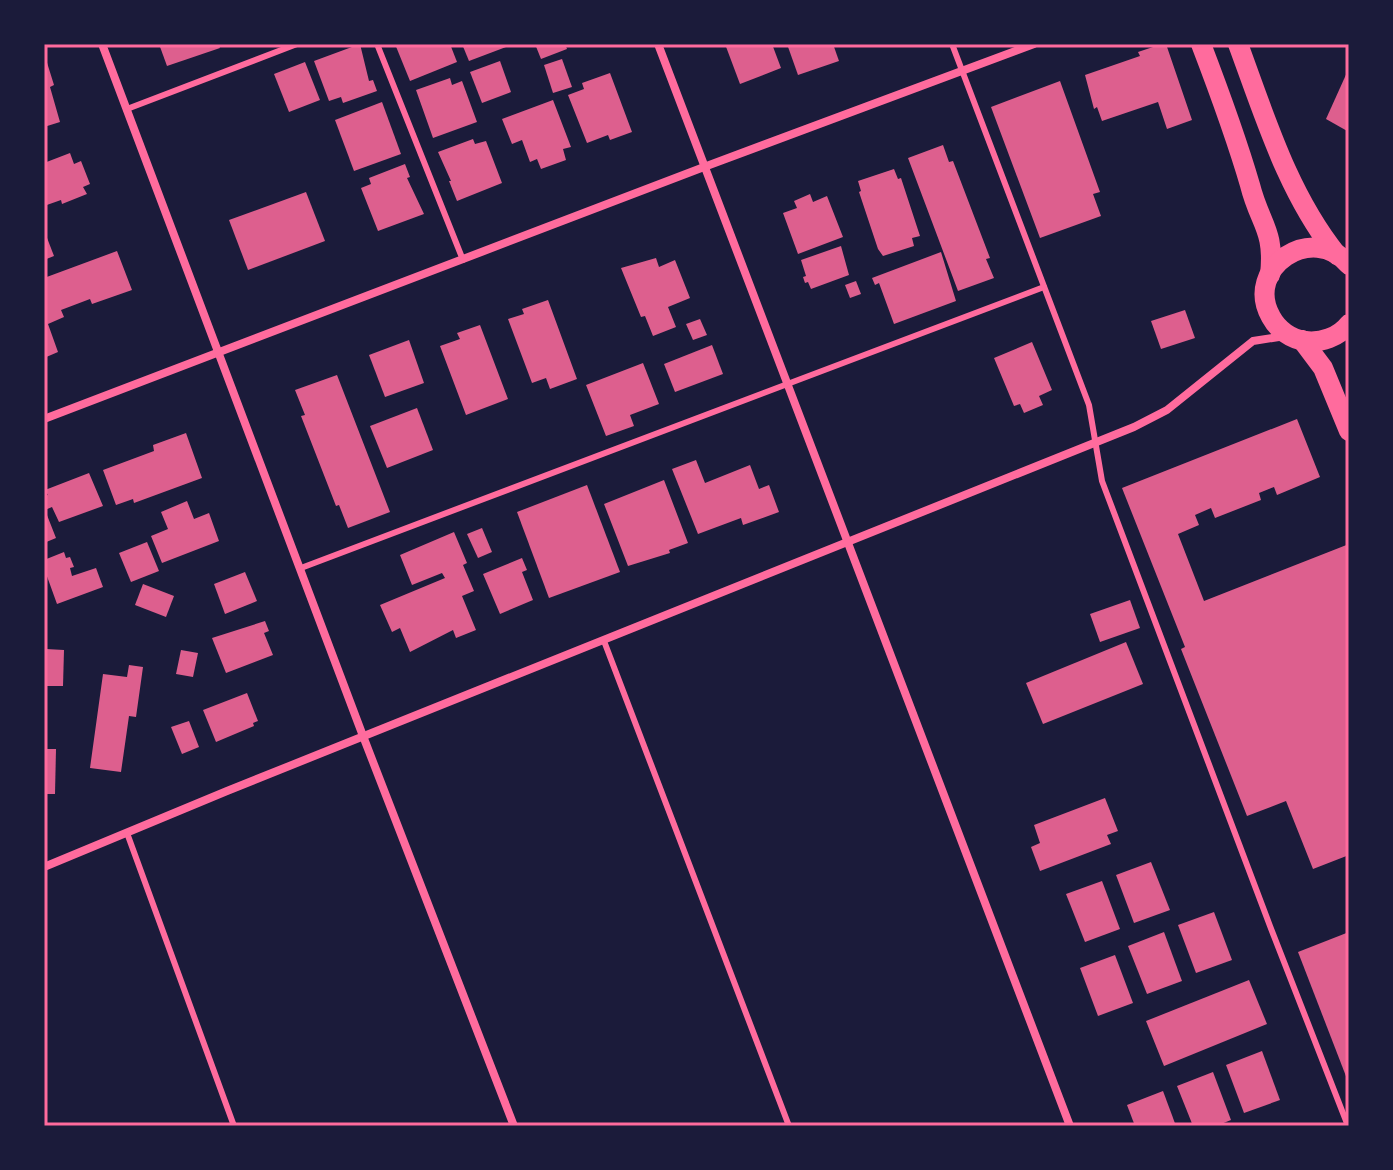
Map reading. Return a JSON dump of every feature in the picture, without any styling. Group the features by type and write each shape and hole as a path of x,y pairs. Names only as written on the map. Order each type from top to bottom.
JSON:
{"main road":[{"path":"1201,44 1236,136 1256,204 1271,237 1270,275"},
{"path":"1238,44 1298,197 1321,235 1343,260"},
{"path":"1343,260 1315,247 1300,248 1274,266 1264,295 1267,310 1275,324 1296,338 1323,368 1349,431"},
{"path":"1296,338 1317,341 1332,337 1349,324"}],"street":[{"path":"102,44 514,1126"},
{"path":"658,44 1070,1126"},
{"path":"44,419 1034,44"},
{"path":"44,867 1097,443 1167,410 1253,341 1296,338"}],"lane":[{"path":"127,109 297,44"},
{"path":"377,44 463,260"},
{"path":"952,44 1089,405 1102,481 1348,1126"},
{"path":"301,568 1044,287"},
{"path":"604,641 789,1126"},
{"path":"127,833 234,1126"}],"building":[{"path":"159,44 218,44 220,48 167,66"},
{"path":"360,44 369,81 373,80 377,91 343,103 341,97 329,101 314,61"},
{"path":"395,44 450,44 457,62 410,81"},
{"path":"462,44 514,44 469,61"},
{"path":"535,44 565,44 567,49 541,59"},
{"path":"725,44 772,44 781,68 740,84"},
{"path":"787,44 833,44 839,61 798,75"},
{"path":"1166,44 1192,120 1167,129 1158,102 1102,121 1097,107 1094,109 1085,75 1140,56 1138,52"},
{"path":"44,53 54,85 50,87 60,122 44,127"},
{"path":"562,59 572,87 553,93 544,65"},
{"path":"500,61 511,92 482,103 470,72"},
{"path":"305,62 320,100 289,112 274,74"},
{"path":"1349,68 1349,132 1326,119"},
{"path":"610,73 632,132 610,140 608,135 587,143 568,95 584,89 582,83"},
{"path":"450,78 452,85 462,81 477,122 433,138 416,90"},
{"path":"1060,81 1100,192 1093,194 1101,216 1040,238 991,107"},
{"path":"553,100 571,147 563,149 566,160 541,169 537,159 530,162 522,140 512,144 502,119"},
{"path":"382,102 401,154 354,171 335,120"},
{"path":"473,139 475,144 486,141 502,183 457,201 438,152"},
{"path":"943,145 949,162 953,161 990,258 986,259 994,278 958,291 908,158"},
{"path":"70,153 74,164 81,161 90,184 83,187 87,194 62,204 61,200 44,206 44,163"},
{"path":"405,164 410,177 407,178 424,214 378,231 361,188 371,184 369,178"},
{"path":"894,169 898,179 901,178 920,236 912,238 914,246 883,256 859,192 858,181"},
{"path":"306,192 325,241 248,270 229,220"},
{"path":"810,194 813,202 827,196 843,237 798,254 783,213 797,208 794,201"},
{"path":"44,230 54,256 44,260"},
{"path":"841,246 849,275 811,289 808,282 805,283 801,260"},
{"path":"117,251 132,290 92,304 90,299 61,310 64,317 48,324 58,352 44,358 44,278"},
{"path":"941,252 956,301 894,324 879,283 875,285 872,278"},
{"path":"656,258 659,267 675,260 690,298 668,307 676,327 653,336 645,316 641,317 621,268"},
{"path":"856,281 861,294 850,298 845,285"},
{"path":"548,300 577,379 550,389 546,378 532,383 508,319 524,314 522,309"},
{"path":"1185,310 1195,338 1161,349 1151,321"},
{"path":"700,319 707,335 693,340 686,324"},
{"path":"480,325 508,399 466,415 440,346 460,339 457,333"},
{"path":"409,340 424,383 385,397 369,355"},
{"path":"1032,342 1052,390 1039,396 1043,405 1024,413 1020,404 1014,406 994,358"},
{"path":"712,345 723,374 675,392 664,364"},
{"path":"643,363 659,404 630,415 634,426 606,436 586,385"},
{"path":"337,375 390,512 348,528 339,505 336,506 301,416 305,415 295,390"},
{"path":"417,408 433,450 387,468 370,426"},
{"path":"1297,419 1320,477 1277,495 1274,487 1259,493 1261,500 1215,518 1211,508 1195,515 1199,525 1178,534 1204,601 1349,544 1349,855 1313,869 1286,801 1247,816 1122,488"},
{"path":"186,433 202,478 134,503 133,499 116,505 103,470 154,451 153,445"},
{"path":"696,460 705,483 750,465 759,489 769,485 779,512 743,525 741,518 698,534 672,469"},
{"path":"89,473 103,506 59,522 52,507 45,510 56,538 44,543 44,496 48,495 45,490"},
{"path":"664,480 688,543 669,550 670,553 628,566 604,504"},
{"path":"587,485 620,572 549,598 517,512"},
{"path":"187,501 194,519 209,513 219,541 162,563 151,536 168,529 161,512"},
{"path":"482,528 492,552 478,558 467,534"},
{"path":"454,532 474,591 462,596 476,630 456,638 453,630 410,652 400,628 392,632 380,605 445,578 442,573 412,585 400,555"},
{"path":"147,542 159,571 131,582 119,553"},
{"path":"64,552 74,567 70,568 72,576 96,568 103,587 57,604 44,560"},
{"path":"522,558 527,570 522,572 533,600 500,614 483,574"},
{"path":"245,572 257,601 225,614 214,584"},
{"path":"143,584 174,596 166,617 135,605"},
{"path":"1130,600 1140,628 1100,642 1090,614"},
{"path":"265,621 269,631 264,633 273,655 226,673 212,638"},
{"path":"1126,642 1143,684 1043,724 1026,683"},
{"path":"46,649 64,650 63,686 46,686"},
{"path":"181,650 198,653 193,677 176,674"},
{"path":"129,665 143,667 136,717 129,716 121,772 90,768 103,674 127,677"},
{"path":"247,693 258,721 253,723 254,726 216,742 203,710"},
{"path":"189,721 199,747 182,754 171,727"},
{"path":"44,749 56,749 55,794 44,794"},
{"path":"1105,798 1118,831 1107,835 1111,844 1040,871 1031,847 1040,843 1034,825"},
{"path":"1151,862 1170,910 1134,923 1116,875"},
{"path":"1102,881 1120,929 1085,942 1066,894"},
{"path":"1214,912 1232,960 1196,973 1178,925"},
{"path":"1164,932 1182,981 1147,994 1128,946"},
{"path":"1349,932 1349,1084 1298,952"},
{"path":"1115,955 1133,1003 1098,1016 1080,968"},
{"path":"1249,980 1267,1024 1164,1066 1146,1021"},
{"path":"1262,1051 1280,1100 1244,1113 1226,1065"},
{"path":"1213,1072 1231,1120 1216,1126 1193,1126 1177,1086"},
{"path":"1163,1091 1176,1126 1135,1126 1127,1105"}]}
